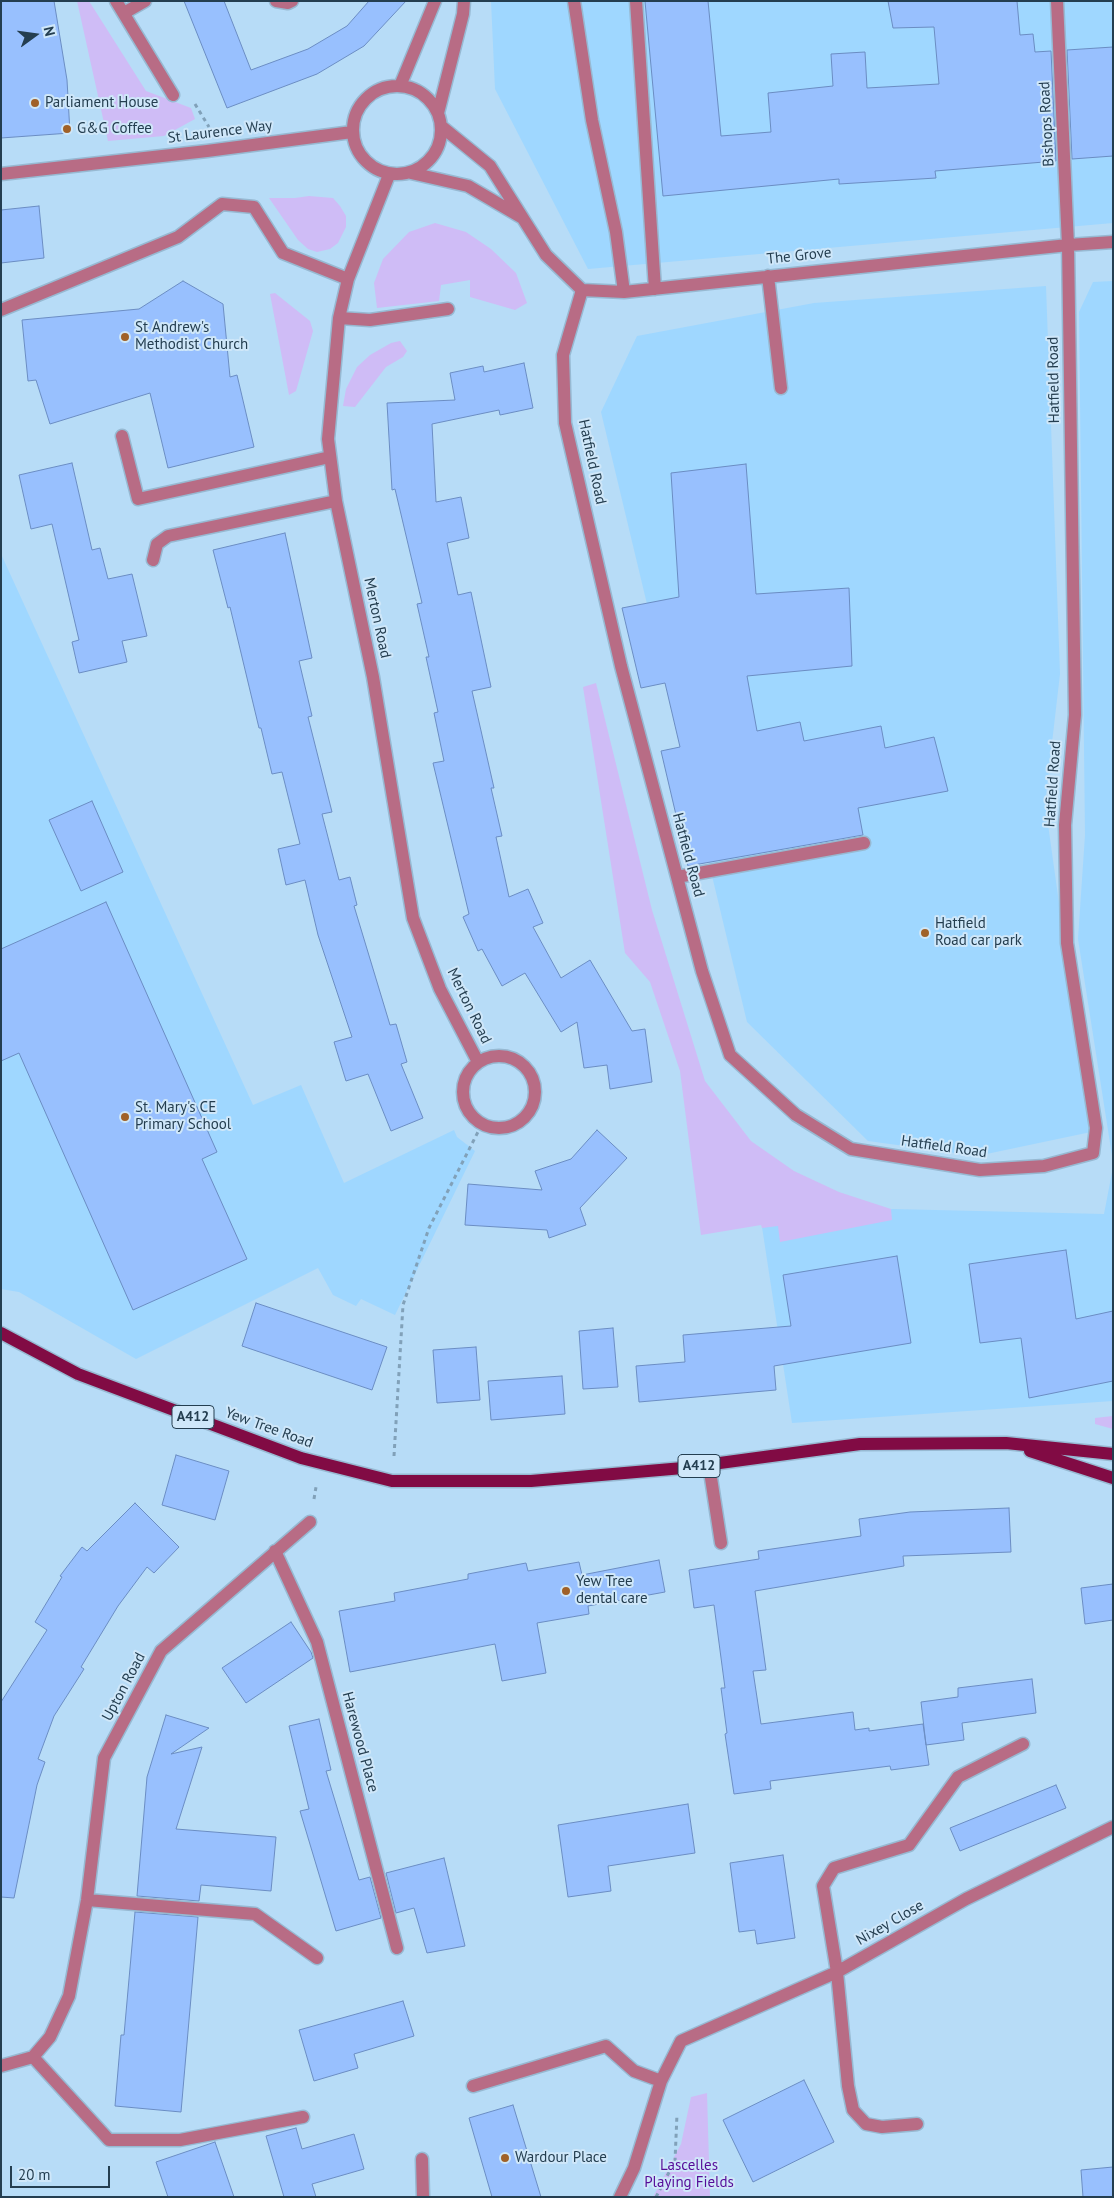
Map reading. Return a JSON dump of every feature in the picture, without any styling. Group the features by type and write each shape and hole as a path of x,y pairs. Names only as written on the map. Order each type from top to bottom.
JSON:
{"main road":[{"name":"Yew Tree Road","path":"1,1333 78,1374 301,1458 392,1481"},
{"name":"A412","path":"392,1481 531,1481 709,1465 860,1444 1006,1443 1113,1454"},
{"name":"A412","path":"1006,1443 1113,1478"}],"street":[{"path":"116,1 173,95"},
{"path":"124,13 145,1"},
{"path":"276,1 288,3 292,1"},
{"path":"400,86 435,1"},
{"path":"438,113 463,14 464,1"},
{"path":"574,1 592,120 616,232 624,292"},
{"path":"636,1 655,289"},
{"name":"Bishops Road","path":"1057,1 1068,245"},
{"path":"411,173 428,163 439,146 441,126 438,113 429,99 416,90 400,86 382,89 366,98 356,114 352,132 357,151 370,166 389,175 411,173 468,186 524,218"},
{"path":"441,126 490,166 546,255 582,290"},
{"name":"St Laurence Way","path":"1,174 207,151 352,132"},
{"name":"Merton Road","path":"389,175 348,279 339,318 328,439 336,500 373,677 413,918 440,989 478,1062"},
{"path":"1,310 178,237 222,204 254,207 283,253 348,279"},
{"name":"The Grove","path":"582,290 624,292 1068,245 1113,242"},
{"name":"Hatfield Road","path":"582,290 563,355 565,423 621,666 702,971 730,1055 796,1115 851,1149 980,1170 1044,1166 1093,1154 1096,1128 1067,943 1065,825 1075,715 1068,245"},
{"path":"768,276 781,388"},
{"path":"339,318 370,320 448,309"},
{"path":"122,436 138,499 330,457"},
{"path":"153,560 157,544 168,536 336,500"},
{"path":"677,877 864,843"},
{"name":"Merton Road","path":"488,1056 512,1057 522,1063 530,1072 536,1094 533,1106 527,1116 518,1123 506,1128 494,1128 482,1124 472,1117 465,1106 462,1094 463,1082 469,1071 488,1056"},
{"path":"709,1465 721,1543"},
{"name":"Upton Road","path":"33,2057 50,2037 70,1996 87,1900 104,1758 161,1651 310,1522"},
{"name":"Harewood Place","path":"275,1552 317,1642 397,1948"},
{"path":"917,2124 882,2127 866,2124 853,2110 848,2086 836,1972 823,1886 834,1868 909,1844 958,1777 1023,1744"},
{"name":"Nixey Close","path":"661,2081 681,2041 836,1972 966,1899 1113,1827"},
{"path":"87,1900 254,1914 317,1958"},
{"path":"473,2086 606,2046 634,2071 661,2081 634,2168 620,2197"},
{"path":"1,2066 33,2057 109,2140 180,2140 303,2117"},
{"path":"422,2159 423,2197"}],"path":[{"path":"392,1481 403,1305 429,1228 482,1124"}],"shaded area":[{"path":"491,1 1113,1 1113,223 588,269 495,89"},
{"path":"1113,281 1113,1162 1078,939 1085,835 1079,312 1093,282"},
{"path":"1046,286 1060,674 1045,803 1091,1132 977,1156 868,1141 747,1022 601,412 637,336 814,303"},
{"path":"1,554 253,1105 301,1085 344,1183 454,1130 457,1137 475,1151 395,1315 361,1299 356,1306 333,1295 318,1268 136,1359 19,1292 1,1289"},
{"path":"1113,1167 1113,1401 792,1423 762,1227 893,1209 1104,1214"}],"green space":[{"path":"77,1 89,1 146,91 191,108 195,119 164,136 108,141"},
{"path":"309,196 333,198 346,216 346,227 338,243 330,249 317,252 308,249 298,240 269,198"},
{"path":"435,223 466,232 491,249 516,273 527,303 515,310 470,297 470,280 441,285 439,301 377,308 374,283 383,259 409,232"},
{"path":"275,293 310,321 313,331 296,391 289,395 270,294"},
{"path":"400,341 407,351 403,357 386,367 355,407 343,406 346,389 357,367 370,355 391,343"},
{"path":"596,683 652,910 705,1081 751,1141 794,1171 839,1192 891,1209 892,1220 780,1242 778,1226 762,1228 761,1225 701,1235 680,1071 650,982 625,953 583,687"},
{"path":"1113,1416 1113,1429 1095,1424 1095,1418"},
{"name":"Lascelles Playing Fields","path":"707,2093 710,2197 653,2197 681,2144 691,2097"}],"building":[{"path":"1,1 54,1 67,80 70,133 1,138"},
{"path":"184,1 224,1 251,70 308,49 347,26 369,1 406,1 364,46 317,74 227,108"},
{"path":"645,1 708,1 721,136 771,132 768,93 833,86 831,54 865,52 867,88 939,84 934,27 893,28 888,1 1017,1 1020,35 1033,34 1035,52 1051,51 1056,161 935,171 936,178 839,184 839,179 663,196"},
{"path":"1113,47 1113,156 1072,159 1067,50"},
{"path":"39,206 44,258 1,263 1,210"},
{"name":"St Andrew's Methodist Church","path":"183,281 223,304 230,377 237,375 254,447 168,468 150,393 50,424 36,380 28,381 22,320 139,309"},
{"path":"524,363 533,408 500,415 499,410 432,424 436,502 461,497 469,538 447,543 458,595 471,592 491,687 472,691 494,788 491,788 502,836 496,837 509,897 528,889 543,923 533,927 561,978 590,960 632,1031 645,1029 652,1082 610,1089 607,1065 584,1068 577,1022 561,1032 525,973 502,986 482,949 478,951 463,917 469,914 433,763 444,761 434,713 438,712 426,657 429,657 417,604 422,603 395,489 392,490 387,403 455,400 450,373 483,366 484,372"},
{"path":"72,463 92,550 100,548 108,579 132,574 147,636 122,641 127,662 79,673 72,642 79,640 52,524 31,529 19,475"},
{"path":"746,464 756,594 849,588 852,666 747,676 757,731 800,722 804,741 881,726 885,748 934,737 948,791 858,808 863,835 688,866 661,751 680,747 665,683 641,688 622,608 679,597 671,473"},
{"path":"285,533 312,658 299,661 312,716 308,717 332,812 322,814 339,880 350,877 357,905 354,906 390,1025 396,1024 407,1062 401,1064 423,1118 391,1131 368,1074 346,1081 334,1042 352,1037 318,935 305,880 286,885 278,849 300,844 282,772 272,774 230,607 228,608 213,550"},
{"path":"92,801 123,872 81,891 49,820"},
{"name":"St. Mary's CE Primary School","path":"106,902 217,1152 202,1159 247,1259 133,1310 19,1053 1,1061 1,949"},
{"path":"597,1130 627,1158 580,1208 586,1225 549,1238 547,1230 465,1225 468,1184 542,1190 535,1171 571,1159"},
{"path":"1066,1250 1076,1319 1113,1311 1113,1381 1029,1398 1021,1338 980,1343 969,1264"},
{"path":"897,1256 911,1343 774,1366 776,1390 639,1402 636,1366 685,1362 683,1335 791,1326 783,1275"},
{"path":"256,1303 387,1347 372,1390 242,1346"},
{"path":"613,1328 618,1387 583,1389 579,1331"},
{"path":"476,1347 480,1400 437,1403 433,1350"},
{"path":"562,1376 565,1414 491,1420 488,1381"},
{"path":"176,1455 229,1471 215,1520 162,1505"},
{"path":"135,1503 179,1547 154,1573 147,1567 118,1606 81,1667 84,1669 54,1716 38,1759 45,1762 37,1785 14,1898 1,1897 1,1702 47,1630 35,1622 62,1577 60,1576 82,1547 87,1551"},
{"path":"1009,1508 1011,1552 903,1556 904,1566 755,1591 766,1670 753,1671 761,1724 853,1712 855,1730 869,1728 869,1731 923,1724 929,1765 891,1770 890,1766 770,1781 771,1789 734,1794 725,1734 727,1733 721,1688 725,1688 714,1605 694,1608 689,1570 759,1559 758,1551 861,1536 859,1519 910,1512"},
{"path":"659,1560 665,1592 588,1606 589,1614 537,1623 546,1673 502,1681 495,1644 350,1672 339,1611 395,1601 394,1593 468,1579 468,1574 526,1563 528,1571 579,1562 582,1575"},
{"path":"1113,1584 1113,1620 1085,1624 1081,1588"},
{"path":"291,1622 313,1658 246,1703 222,1668"},
{"path":"1032,1679 1036,1713 962,1723 964,1740 926,1745 921,1702 958,1697 958,1688"},
{"path":"166,1715 209,1728 171,1754 202,1747 176,1829 276,1837 271,1891 201,1885 199,1901 137,1896 147,1777"},
{"path":"319,1719 331,1770 326,1771 359,1880 370,1877 381,1918 336,1931 300,1811 309,1809 289,1726"},
{"path":"1056,1785 1066,1808 960,1851 950,1828"},
{"path":"688,1804 695,1853 608,1866 611,1891 568,1897 558,1825"},
{"path":"783,1855 795,1938 757,1944 755,1930 739,1932 730,1863"},
{"path":"444,1858 465,1946 427,1953 414,1908 396,1913 386,1873"},
{"path":"135,1912 198,1917 181,2112 115,2106 121,2035 124,2035"},
{"path":"403,2001 414,2036 354,2054 358,2068 314,2081 299,2030"},
{"path":"804,2080 834,2142 753,2182 723,2120"},
{"name":"Wardour Place","path":"513,2105 541,2197 492,2197 469,2118"},
{"path":"296,2128 302,2149 354,2134 364,2169 312,2184 316,2197 284,2197 266,2136"},
{"path":"215,2142 234,2197 168,2197 156,2162"},
{"path":"1113,2167 1113,2197 1083,2197 1081,2170"}],"place":[{"name":"Parliament House","path":"35,103"},
{"name":"G&G Coffee","path":"67,129"},
{"name":"St Andrew's Methodist Church","path":"125,337"},
{"name":"Hatfield Road car park","path":"925,933"},
{"name":"St. Mary's CE Primary School","path":"125,1117"},
{"name":"Yew Tree dental care","path":"566,1591"},
{"name":"Wardour Place","path":"505,2158"}]}
